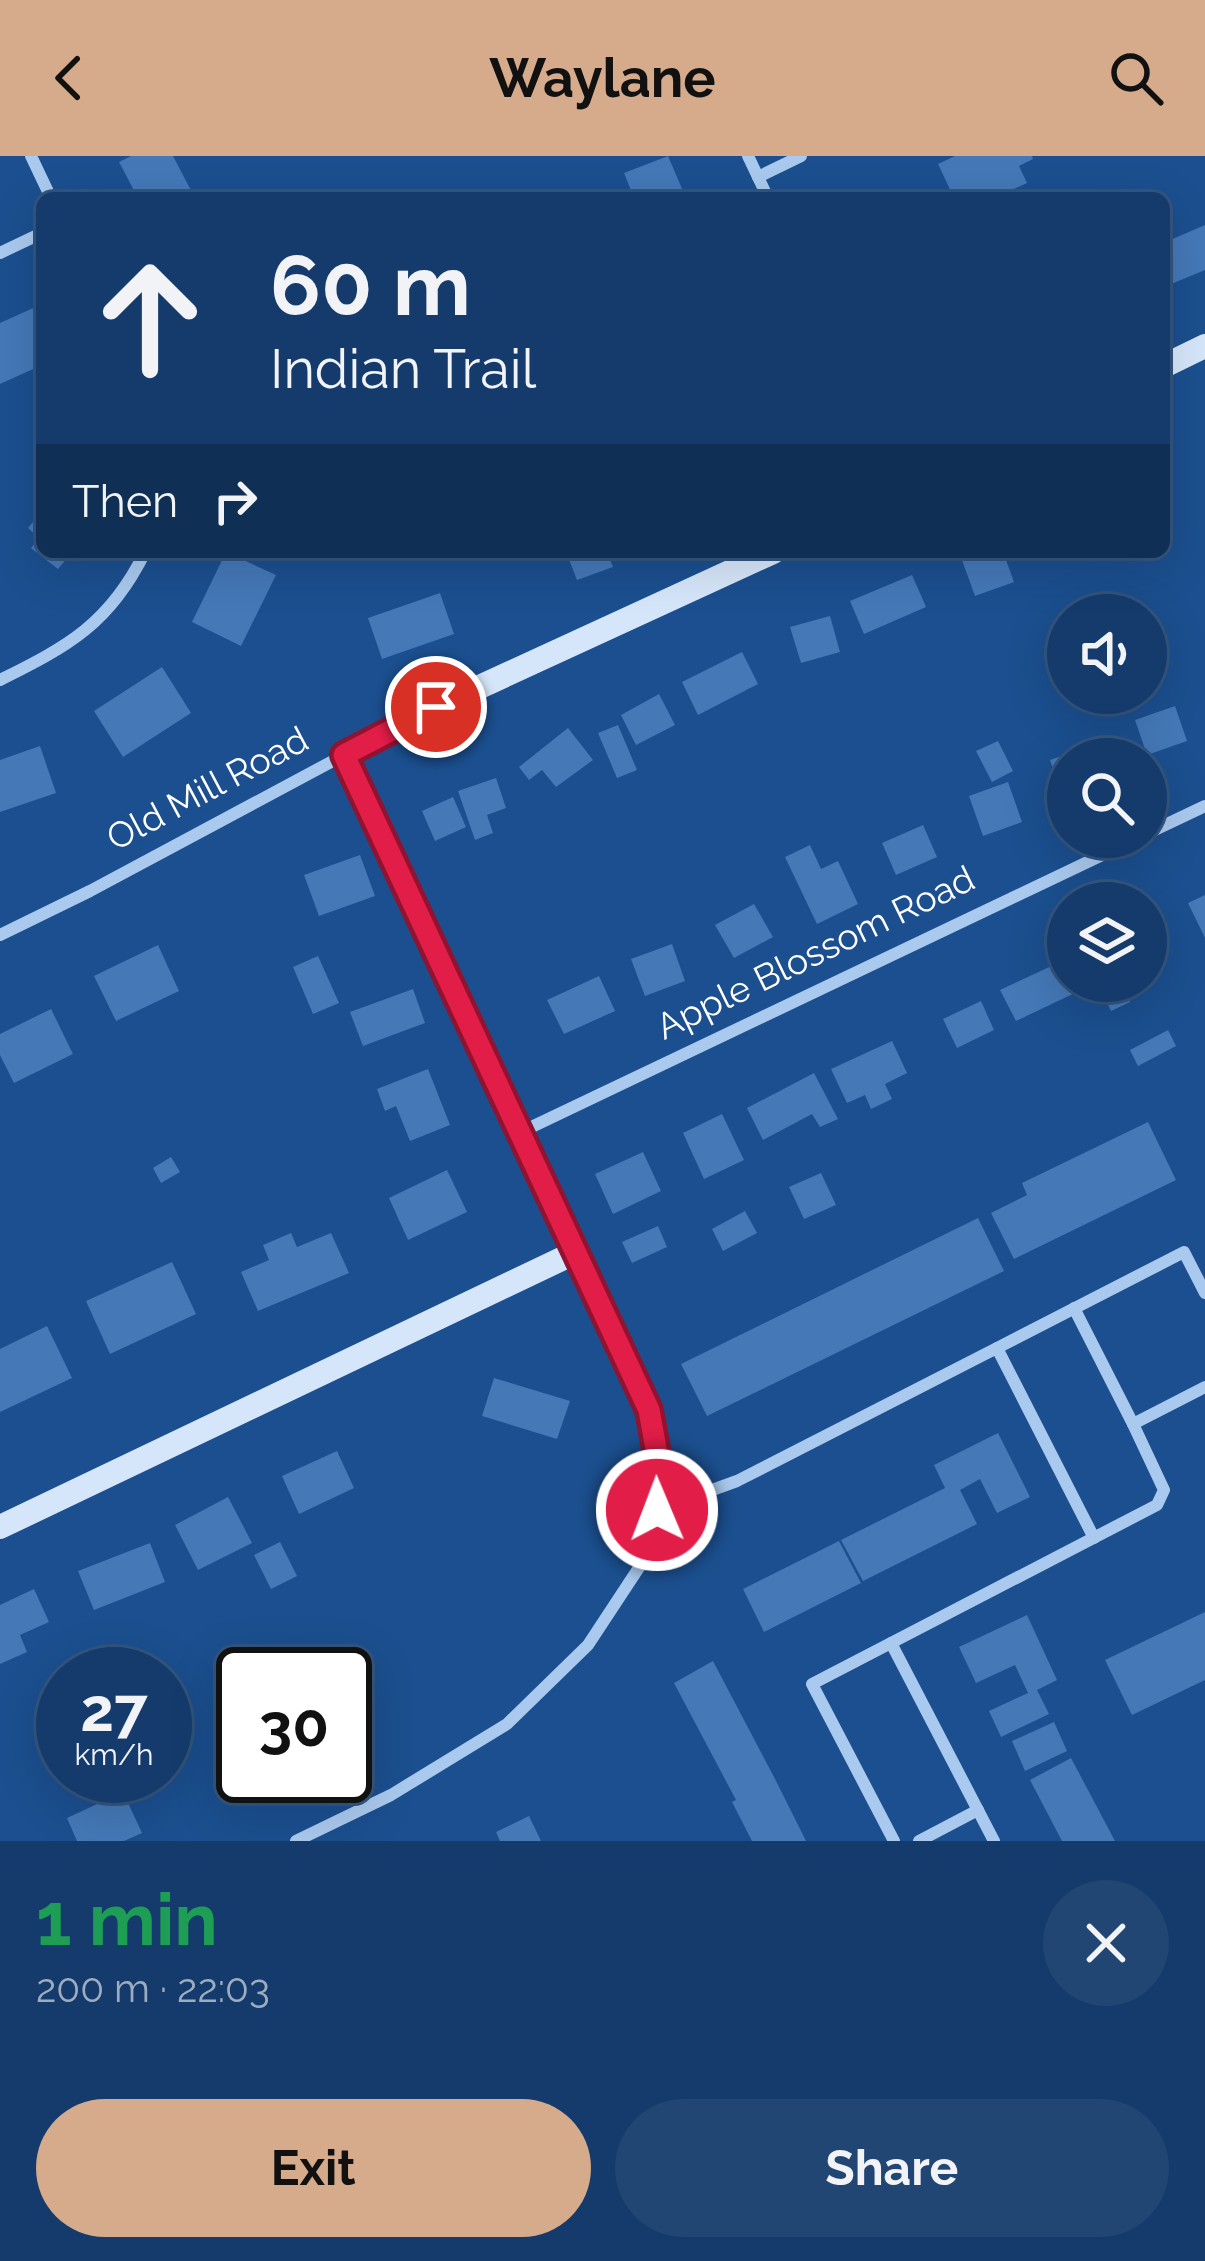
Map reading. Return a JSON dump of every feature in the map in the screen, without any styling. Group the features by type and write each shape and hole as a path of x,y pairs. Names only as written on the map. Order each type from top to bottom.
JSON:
{"street":[{"path":"31,156 48,192"},
{"path":"748,156 765,192"},
{"path":"758,177 801,156"},
{"path":"0,253 36,235"},
{"path":"1170,363 1205,346"},
{"path":"0,680 90,630 128,586 142,558"},
{"name":"Old Mill Road","path":"0,935 90,892 436,707 760,558"},
{"path":"296,1841 391,1795 507,1724 588,1645 643,1563 657,1510 657,1454 649,1410 344,755"},
{"name":"Apple Blossom Road","path":"1167,824 1205,806"},
{"name":"Apple Blossom Road","path":"521,1132 1097,858"},
{"path":"657,1510 737,1481 1184,1252 1205,1293"},
{"path":"0,1527 574,1253"},
{"path":"894,1841 812,1684 1157,1505 1164,1490 1074,1308"},
{"path":"997,1348 1094,1538"},
{"path":"1133,1424 1205,1387"},
{"path":"892,1643 994,1841"},
{"path":"919,1841 978,1810"}],"building":[{"path":"131,156 173,156 192,192 135,192 119,162"},
{"path":"668,156 683,192 632,192 624,173"},
{"path":"955,156 1033,159 1019,166 1027,183 1007,192 951,192 938,164"},
{"path":"1205,225 1205,270 1170,285 1170,240"},
{"path":"36,307 36,368 0,384 0,323"},
{"path":"44,558 67,558 58,569"},
{"path":"223,558 239,558 276,575 241,646 192,622"},
{"path":"568,558 609,558 613,567 577,580"},
{"path":"961,558 1005,558 1014,582 975,596"},
{"path":"912,575 926,607 864,634 850,601"},
{"path":"440,593 454,634 382,659 368,618"},
{"path":"830,616 840,652 801,663 790,627"},
{"path":"742,652 758,684 698,715 682,682"},
{"path":"162,667 191,713 123,757 94,711"},
{"path":"659,694 675,725 636,745 621,715"},
{"path":"1175,706 1187,741 1167,748 1167,738 1141,738 1135,720 1167,714 1167,709"},
{"path":"618,725 637,770 617,778 598,733"},
{"path":"568,728 593,760 556,787 542,770 529,780 519,767"},
{"path":"998,741 1013,771 992,782 976,751"},
{"path":"40,746 56,793 0,812 0,760"},
{"path":"496,778 506,808 487,815 493,833 475,840 458,791"},
{"path":"1008,782 1022,822 983,836 969,796"},
{"path":"453,797 466,827 435,841 422,811"},
{"path":"923,825 937,857 896,875 882,843"},
{"path":"810,845 821,869 838,861 858,904 817,924 785,857"},
{"path":"360,855 375,896 319,916 304,875"},
{"path":"1205,895 1205,938 1188,903"},
{"path":"754,904 773,937 734,958 715,925"},
{"path":"672,944 685,981 645,996 631,959"},
{"path":"158,945 179,991 116,1021 94,976"},
{"path":"318,956 339,1003 313,1014 293,967"},
{"path":"1047,968 1047,1002 1056,1002 1016,1021 1000,990"},
{"path":"599,976 615,1011 564,1034 547,1000"},
{"path":"413,989 425,1023 363,1046 350,1012"},
{"path":"981,1001 994,1030 957,1048 943,1019"},
{"path":"1107,1002 1130,1002 1111,1011"},
{"path":"51,1009 73,1054 14,1083 0,1055 0,1034"},
{"path":"1168,1030 1176,1046 1138,1066 1130,1050"},
{"path":"892,1041 907,1073 885,1084 892,1099 871,1109 865,1095 847,1103 831,1069"},
{"path":"428,1069 450,1125 410,1141 396,1106 385,1111 377,1089"},
{"path":"814,1073 838,1119 820,1127 812,1114 763,1140 747,1108"},
{"path":"722,1114 744,1160 704,1179 683,1133"},
{"path":"1148,1122 1176,1180 1014,1259 991,1213 1027,1195 1022,1183"},
{"path":"643,1152 661,1191 613,1214 595,1174"},
{"path":"171,1157 180,1172 161,1183 153,1168"},
{"path":"447,1170 467,1212 408,1240 389,1198"},
{"path":"821,1173 836,1205 804,1219 789,1187"},
{"path":"745,1211 757,1233 723,1251 712,1229"},
{"path":"978,1218 1004,1271 707,1416 681,1364"},
{"path":"658,1226 667,1247 632,1263 622,1242"},
{"path":"291,1233 297,1247 331,1233 349,1273 258,1311 241,1272 269,1260 263,1245"},
{"path":"172,1262 196,1314 110,1354 86,1301"},
{"path":"47,1326 72,1378 0,1412 0,1349"},
{"path":"494,1378 570,1401 557,1439 482,1416"},
{"path":"998,1433 1030,1497 997,1513 980,1479 960,1490 977,1524 863,1581 841,1540 945,1488 934,1465"},
{"path":"337,1451 354,1488 299,1514 282,1476"},
{"path":"228,1497 252,1543 198,1570 175,1525"},
{"path":"839,1541 861,1583 764,1632 743,1589"},
{"path":"280,1542 297,1576 271,1589 254,1555"},
{"path":"150,1543 165,1582 94,1610 78,1571"},
{"path":"34,1589 49,1622 20,1635 27,1652 0,1664 0,1605"},
{"path":"1205,1612 1205,1680 1132,1715 1105,1660"},
{"path":"1027,1615 1057,1680 1037,1690 1049,1714 1001,1737 989,1711 1028,1693 1015,1665 976,1683 959,1647"},
{"path":"713,1661 806,1841 752,1841 732,1802 736,1800 674,1683"},
{"path":"1054,1722 1067,1751 1025,1771 1012,1741"},
{"path":"1071,1758 1115,1841 1062,1841 1030,1780"},
{"path":"99,1803 128,1803 142,1833 124,1841 77,1841 67,1818"},
{"path":"529,1816 541,1841 500,1841 496,1832"}],"route":[{"path":"436,707 344,755 649,1410 657,1454 657,1510"}]}
